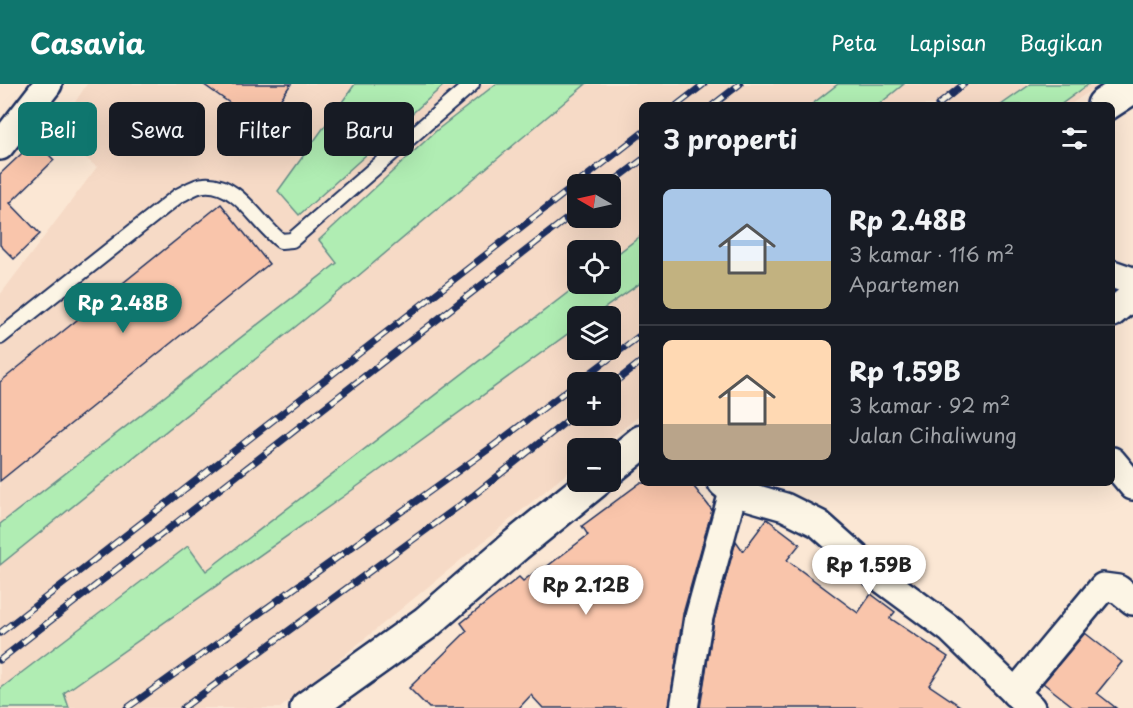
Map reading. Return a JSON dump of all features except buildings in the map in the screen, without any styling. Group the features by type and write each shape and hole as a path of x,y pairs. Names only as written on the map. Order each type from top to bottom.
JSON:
{"highway":[{"path":"1109,102 1133,86"},
{"path":"621,459 639,444"},
{"path":"307,708 426,623 582,492"}],"street":[{"path":"0,146 48,84"},
{"path":"1115,275 1132,280 1133,285"},
{"path":"1115,311 1131,297 1133,291"},
{"path":"1115,465 1133,486"},
{"path":"684,708 699,617 727,488 785,507 819,524 874,573 951,630 1025,704 1103,587 1118,589 1133,601"}],"lane":[{"path":"0,338 178,196 204,185 224,189 243,202 281,242 292,240 472,84"}],"shaded area":[{"path":"87,84 1099,84 1074,102 639,102 639,416 611,438 567,438 567,473 280,708 7,708 0,698 0,295 97,167 83,156 97,156 97,102 75,102"}],"green space":[{"path":"355,84 445,84 414,112 414,102 342,102"},
{"path":"496,84 586,84 351,282 0,565 0,524 337,263 319,240 409,156 414,156 414,151 437,130"},
{"path":"838,84 904,84 882,102 815,102"},
{"path":"1031,84 1089,84 1064,102 1005,102"},
{"path":"324,127 324,156 365,156 299,215 278,191 303,156 312,156 312,144"},
{"path":"639,237 639,284 607,306 567,306 567,334 344,496 64,693 69,708 0,708 0,689 188,546 206,571 567,293 621,294 621,251"}],"railway":[{"path":"681,102 704,84"},
{"path":"717,102 740,84"},
{"path":"942,102 964,84"},
{"path":"0,633 639,135"},
{"path":"621,176 639,162"},
{"path":"0,660 567,219"},
{"path":"127,708 489,449 639,336"},
{"path":"621,377 639,363"},
{"path":"183,708 474,495 567,421"}]}
